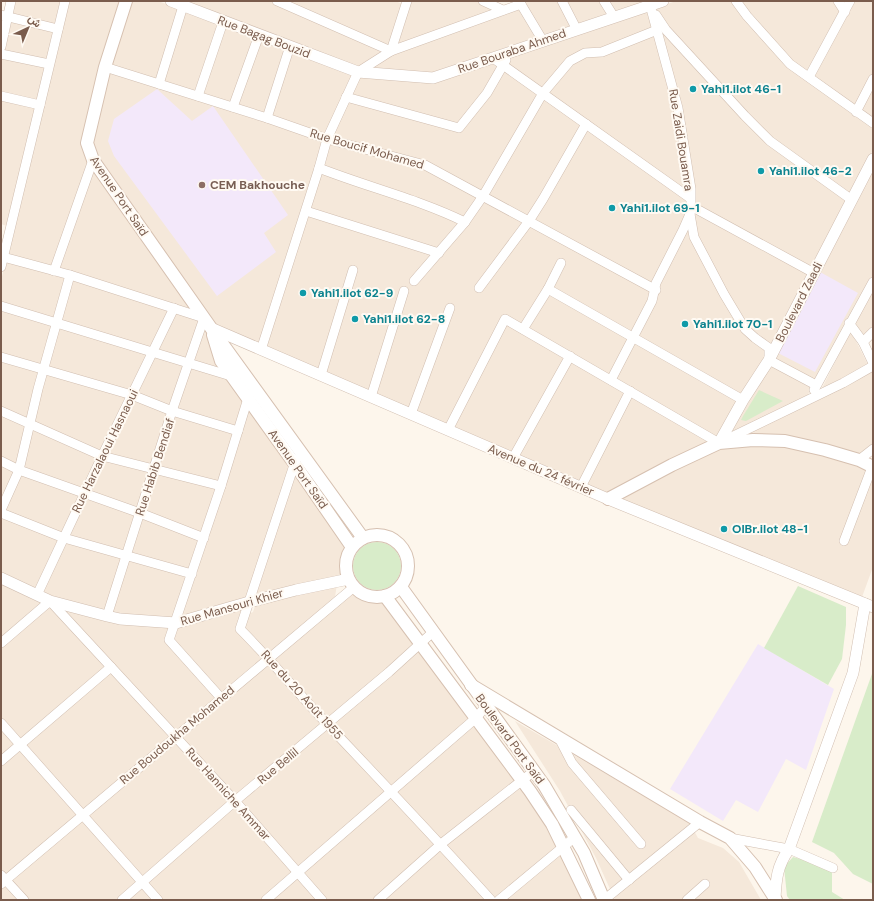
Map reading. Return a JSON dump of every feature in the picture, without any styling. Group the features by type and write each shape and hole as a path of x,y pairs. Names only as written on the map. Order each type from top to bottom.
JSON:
{"main road":[{"name":"Avenue Port Saïd","path":"126,1 106,67 87,143 93,160 211,328 362,538"},
{"name":"Avenue Port Saïd","path":"211,328 220,361 294,463 352,548"},
{"path":"608,499 672,465 719,443 753,440 785,440 859,460 873,467"},
{"path":"379,534 391,538 401,545 406,552 408,570 406,579 401,587 394,593 377,597 368,596 360,592 351,583 346,571 346,563 352,548 362,538 379,534"},
{"name":"Boulevard Port Saïd","path":"401,587 544,785 584,853 604,900"},
{"path":"385,596 522,780 552,824 589,900"},
{"path":"471,685 700,822 730,838 755,867 775,900"}],"street":[{"path":"1,47 4,16 11,1"},
{"path":"1,267 5,228 40,105 65,1"},
{"name":"Rue Bagag Bouzid","path":"171,1 358,72"},
{"path":"277,1 391,51"},
{"path":"483,1 503,10"},
{"path":"562,1 577,30"},
{"path":"604,1 614,17"},
{"name":"Rue Bouraba Ahmed","path":"358,72 434,78 577,30 649,3 663,1"},
{"path":"736,1 747,16 790,64 873,123"},
{"path":"838,1 845,12"},
{"path":"808,77 850,1"},
{"path":"391,51 405,2"},
{"path":"261,350 306,211 327,139 358,72 391,51 503,10 520,2 543,41"},
{"path":"649,3 666,30 770,141 852,200"},
{"name":"Rue Zaidi Bouamra","path":"649,3 678,108 690,189 694,237 712,272 745,329 769,348 769,360"},
{"path":"159,84 183,6"},
{"path":"4,16 58,29"},
{"path":"198,96 223,22"},
{"path":"414,281 465,222 483,196 543,93 570,61 586,53 602,52 657,30"},
{"path":"233,107 259,35"},
{"path":"267,118 290,46"},
{"path":"346,97 459,128 487,93 504,65 508,53"},
{"path":"1,54 49,64"},
{"path":"493,58 586,124 691,206 814,273"},
{"name":"Rue Boucif Mohamed","path":"106,67 267,118 327,139 425,165 656,290"},
{"path":"856,112 873,78"},
{"path":"1,96 40,105"},
{"path":"479,288 529,221 572,152 586,124"},
{"name":"Boulevard Zaadi","path":"719,443 743,400 769,360 873,159"},
{"path":"54,271 93,160"},
{"path":"319,168 346,179 445,212 465,222"},
{"path":"611,380 652,301 656,290 656,283 691,206"},
{"path":"306,211 439,253"},
{"path":"3,257 70,275 204,318"},
{"path":"523,329 548,289 561,263"},
{"path":"320,375 353,270"},
{"path":"1,510 19,470 30,423 70,275"},
{"path":"809,399 849,323 873,282"},
{"path":"548,289 743,400"},
{"path":"371,397 404,291"},
{"path":"1,306 231,376"},
{"name":"Rue Harzalaoui Hasnaoui","path":"37,595 102,456 174,308"},
{"path":"411,414 450,308"},
{"name":"Rue Habib Bendiaf","path":"107,616 172,411 204,318"},
{"path":"448,430 505,319 719,443 873,366"},
{"path":"849,323 863,342 873,363"},
{"name":"Avenue du 24 février","path":"211,328 608,499 869,605"},
{"path":"863,342 873,332"},
{"path":"513,458 570,356"},
{"path":"1,357 132,395 172,411 238,431"},
{"path":"769,360 816,385"},
{"path":"221,698 170,640 248,399 254,386"},
{"path":"581,487 630,391"},
{"path":"1,411 102,456 221,486"},
{"path":"859,460 873,448"},
{"name":"Rue du 20 Août 1955","path":"299,449 240,629 327,724 441,844 491,900"},
{"path":"1,461 19,470 140,513 204,538"},
{"path":"844,541 873,467"},
{"path":"1,513 64,538 192,574"},
{"name":"Rue Mansouri Khier","path":"1,578 50,601 107,616 120,619 176,623 296,590 351,583"},
{"name":"Rue Boudoukha Mohamed","path":"3,880 83,815 268,658 351,583"},
{"path":"1,644 50,601"},
{"name":"Rue Hanniche Ammar","path":"50,601 235,801 322,900"},
{"path":"775,900 776,882 780,864 789,849 853,673 869,605"},
{"name":"Rue Bellil","path":"122,900 235,801 389,672 433,632"},
{"path":"1,761 111,667"},
{"path":"266,900 476,718 486,706"},
{"path":"1,723 158,900"},
{"path":"559,737 572,763 641,844"},
{"path":"378,900 441,844 534,771"},
{"path":"571,810 629,880"},
{"path":"604,900 700,822"},
{"path":"499,900 575,837"},
{"path":"730,838 789,849 834,868"},
{"path":"3,880 24,900"},
{"path":"686,900 705,884"}],"shaded area":[{"path":"14,1 62,1 56,25 10,14"},
{"path":"68,1 121,1 89,162 52,268 7,255"},
{"path":"131,1 158,1 179,9 157,80 111,66"},
{"path":"183,1 270,1 385,51 359,68"},
{"path":"284,1 395,1 403,4 390,47"},
{"path":"410,1 476,1 496,10 396,46"},
{"path":"522,1 559,1 573,26 544,36"},
{"path":"565,1 601,1 609,14 578,25"},
{"path":"607,1 645,1 645,2 614,12"},
{"path":"676,1 732,1 789,66 873,126 873,150 849,195 772,139 668,29 656,8"},
{"path":"739,1 834,1 841,12 808,73 794,63"},
{"path":"854,1 873,1 873,72 855,108 812,76"},
{"path":"519,7 538,38 433,74 369,69 392,53"},
{"path":"649,10 654,28 602,49 584,50 542,90 507,64 509,57"},
{"path":"185,11 219,25 196,93 163,82"},
{"path":"9,20 54,31 47,61 3,51"},
{"path":"658,23 734,108 847,200 811,268 694,204"},
{"path":"224,27 254,38 231,104 201,95"},
{"path":"655,34 675,107 687,192 547,93 572,63 587,56"},
{"path":"260,40 286,49 265,114 236,106"},
{"path":"291,51 353,75 325,135 270,116"},
{"path":"2,57 46,66 38,102 1,93"},
{"path":"494,63 500,66 485,91 458,125 350,96 359,77 403,80"},
{"path":"504,69 539,94 482,192 427,162 331,137 348,101 459,131"},
{"path":"109,72 324,141 260,344 214,325 97,158 92,143"},
{"path":"873,85 873,120 860,111"},
{"name":"CEM Bakhouche","path":"157,89 192,121 213,106 288,215 264,233 276,252 217,296 114,156 108,141 114,119"},
{"path":"544,97 583,125 528,217 487,195"},
{"path":"1,99 36,107 7,226 1,224"},
{"name":"Yahi1.ilot 69-1","path":"587,128 688,200 687,214 653,286 533,220"},
{"path":"329,142 424,167 479,197 464,218 323,166"},
{"path":"93,168 194,311 58,269"},
{"path":"873,169 873,276 815,381 775,359"},
{"path":"322,172 460,223 438,250 309,209"},
{"path":"484,200 652,292 633,332 546,286 522,325 506,316 447,425 265,347 307,214 434,254"},
{"path":"694,210 809,273 771,346 748,327 727,293 697,236"},
{"path":"689,224 721,296 766,350 766,355 741,395 637,335 659,284"},
{"path":"6,261 67,277 55,319 1,303 1,280"},
{"path":"820,272 858,293 815,372 778,353"},
{"path":"72,279 170,310 151,349 60,321"},
{"path":"873,288 873,328 863,338 853,323"},
{"path":"549,293 630,337 610,376 527,328"},
{"path":"1,309 53,325 42,366 1,354"},
{"path":"176,312 200,320 187,360 157,351"},
{"path":"506,323 565,358 513,453 452,427"},
{"path":"204,326 207,330 222,370 192,362"},
{"path":"59,327 149,354 130,392 47,367"},
{"path":"851,331 868,365 822,388"},
{"path":"635,340 738,400 717,438 615,378"},
{"path":"154,356 185,365 171,407 136,394"},
{"path":"1,360 40,371 28,419 1,408"},
{"path":"571,361 627,392 581,482 518,455"},
{"path":"772,364 812,386 807,397 729,434"},
{"path":"190,367 227,377 244,401 236,428 176,409"},
{"path":"873,369 873,446 860,455 739,436"},
{"path":"45,373 128,397 101,452 34,422"},
{"path":"632,395 711,441 608,494 586,484"},
{"path":"133,399 169,412 152,465 106,454"},
{"path":"248,407 290,465 247,597 181,617"},
{"path":"1,414 27,425 18,466 1,458"},
{"path":"174,414 234,433 220,483 158,466"},
{"path":"32,427 98,458 84,489 23,468"},
{"path":"785,445 858,464 868,470 840,543 842,546 846,544 873,474 873,567 862,597 619,498 720,447"},
{"path":"104,460 150,470 138,509 89,492"},
{"path":"1,464 16,471 1,503"},
{"path":"294,471 347,548 341,563 343,576 254,595"},
{"path":"156,472 218,488 203,534 143,511"},
{"path":"21,474 81,495 62,535 3,511"},
{"path":"87,497 136,514 124,552 68,536"},
{"path":"1,516 60,540 36,590 1,573"},
{"path":"142,516 201,539 191,570 130,554"},
{"path":"65,541 123,558 106,611 52,597 42,592"},
{"path":"128,559 189,576 175,618 120,615 111,612"},
{"path":"1,583 37,600 177,628 244,608 242,617 253,612 256,603 337,584 335,597 329,602 334,606 352,591 368,601 383,601 537,810 561,852 584,900 1,900"},
{"path":"758,644 834,689 806,770 786,759 758,812 736,800 723,821 670,789"},
{"path":"515,721 689,822 698,838 723,848 739,862 761,900 615,900 596,858 560,791"}],"green space":[{"path":"759,390 783,401 746,421 741,420 743,416"},
{"path":"372,542 382,542 394,549 401,561 401,571 394,583 382,590 372,590 364,586 357,579 353,571 353,561 357,553 364,546"},
{"path":"798,586 846,607 846,625 842,659 828,685 764,648"},
{"path":"873,671 873,884 853,874 834,853 812,842"},
{"path":"793,857 812,862 832,872 832,892 845,900 790,900 787,896 784,867"}],"place":[{"name":"Yahi1.ilot 46-1","path":"693,89"},
{"name":"Yahi1.ilot 46-2","path":"761,171"},
{"name":"CEM Bakhouche","path":"202,185"},
{"name":"Yahi1.ilot 69-1","path":"612,208"},
{"name":"Yahi1.ilot 62-9","path":"303,293"},
{"name":"Yahi1.ilot 62-8","path":"355,319"},
{"name":"Yahi1.ilot 70-1","path":"685,324"},
{"name":"OlBr.ilot 48-1","path":"724,529"}]}
